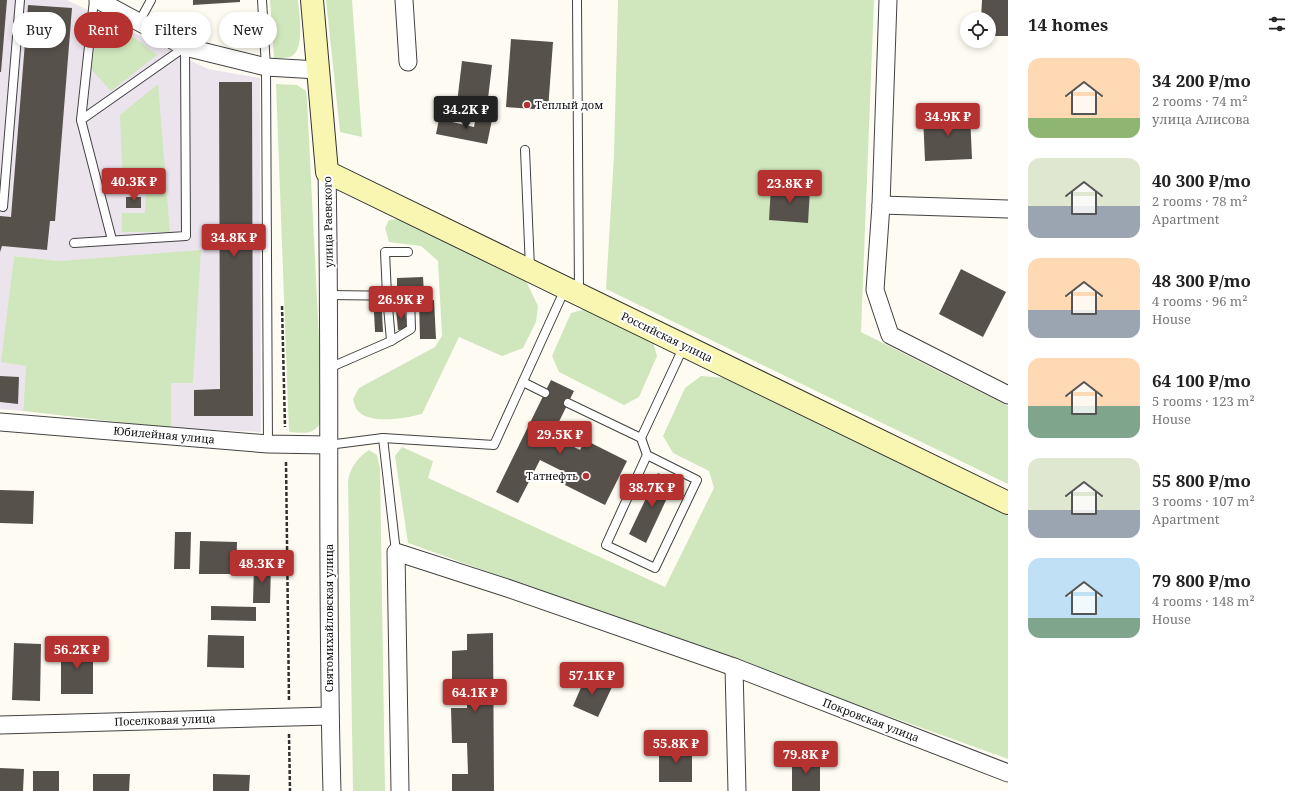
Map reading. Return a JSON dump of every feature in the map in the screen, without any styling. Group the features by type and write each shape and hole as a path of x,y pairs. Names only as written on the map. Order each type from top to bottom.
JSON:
{"main road":[{"name":"улица Раевского","path":"312,0 327,172"},
{"name":"Российская улица","path":"327,172 1008,503"}],"street":[{"path":"98,0 139,22"},
{"path":"404,0 408,62"},
{"path":"888,0 881,204 875,290 890,336 1008,395"},
{"path":"189,48 266,67 318,70"},
{"name":"улица Раевского","path":"327,172 329,295 328,445"},
{"path":"881,204 1008,209"},
{"name":"Юбилейная улица","path":"0,422 268,444 328,445"},
{"name":"Святомихайловская улица","path":"328,445 332,791"},
{"path":"396,552 400,791"},
{"name":"Покровская улица","path":"396,552 510,589 734,667 1008,773"},
{"path":"734,667 737,791"},
{"name":"Поселковая улица","path":"0,725 330,716"}],"lane":[{"path":"0,206 3,207 20,0"},
{"path":"94,0 81,120 112,240"},
{"path":"139,22 152,0"},
{"path":"262,0 266,67 268,444"},
{"path":"328,445 383,438 494,445 523,382 572,291 577,0"},
{"path":"81,120 184,48"},
{"path":"74,243 186,236 185,48"},
{"path":"525,150 530,270"},
{"path":"391,341 387,295 386,252 408,252"},
{"path":"329,295 410,296 411,329 391,341 329,368"},
{"path":"641,438 685,346"},
{"path":"523,382 545,393"},
{"path":"568,403 641,438 647,455 606,545 655,568 697,480 647,455"},
{"path":"383,438 396,552"}],"path":[{"path":"282,303 286,444 290,791"}],"shaded area":[{"path":"0,0 67,0 92,12 74,12 74,48 133,48 133,32 141,36 141,48 165,48 208,69 260,78 261,432 171,428 171,383 193,383 60,261 14,256 2,362 26,365 23,411 0,409"}],"green space":[{"path":"270,0 298,0 300,40 298,48 290,57 274,58 273,48 277,48 277,12 271,12"},
{"path":"326,0 352,0 362,137 340,132"},
{"path":"618,0 874,0 861,332 1008,406 1008,484 606,289 614,155"},
{"path":"133,37 141,43 141,48 148,48 157,55 111,91 91,69 95,48 133,48"},
{"path":"158,84 170,232 122,232 122,213 145,213 146,190 123,189 120,115"},
{"path":"276,84 297,85 306,91 307,99 323,419 313,431 305,433 289,432"},
{"path":"398,219 526,281 538,306 536,322 523,348 502,356 459,337 422,414 389,419 371,418 358,411 355,407 353,399 359,388 435,347 442,336 438,261 421,246 389,242 385,228 389,220"},
{"path":"201,250 193,383 171,383 171,428 23,411 26,366 1,362 14,256 60,261"},
{"path":"586,309 653,342 657,356 639,397 624,405 559,372 552,356 571,313"},
{"path":"701,376 727,378 1008,516 1008,759 408,543 395,456 402,447 433,461 428,478 665,587 714,488 709,471 673,453 663,436 685,388"},
{"path":"369,450 377,455 380,468 385,791 353,791 348,481 350,472 355,464 361,456"}],"building":[{"path":"0,0 7,0 1,72 0,72"},
{"path":"193,0 240,0 240,2 193,5"},
{"path":"982,0 1008,0 1008,36 996,36 996,12 981,12"},
{"path":"28,5 72,8 55,221 50,221 47,250 2,246 0,252 0,216 11,217 25,48 66,48 66,12 27,12"},
{"path":"511,39 553,42 548,110 506,107"},
{"path":"462,61 492,65 487,107 457,103"},
{"path":"219,82 252,82 253,416 194,416 194,390 220,389"},
{"path":"970,113 972,159 925,161 923,115"},
{"path":"476,116 492,120 487,144 436,134 439,119 474,127"},
{"path":"771,186 810,189 808,223 769,220"},
{"path":"126,197 141,197 141,208 126,208"},
{"path":"961,269 1006,292 983,337 939,314"},
{"path":"423,277 424,293 397,294 397,278"},
{"path":"434,300 436,339 420,339 419,301"},
{"path":"396,310 405,310 407,329 398,330"},
{"path":"374,312 382,312 383,332 375,332"},
{"path":"0,376 19,377 18,404 0,402"},
{"path":"551,380 574,391 552,436 580,450 585,440 627,461 605,505 563,484 568,474 540,460 518,503 496,492"},
{"path":"658,473 675,481 646,543 629,534"},
{"path":"0,490 34,491 33,524 0,523"},
{"path":"175,532 191,532 190,569 174,569"},
{"path":"200,541 237,542 236,574 199,574"},
{"path":"254,564 271,565 270,603 253,603"},
{"path":"211,606 256,607 256,621 211,620"},
{"path":"493,633 494,791 452,791 452,774 468,774 467,743 452,743 451,708 467,708 467,681 452,682 452,651 467,650 467,634"},
{"path":"208,635 244,636 244,668 207,667"},
{"path":"14,643 41,644 40,701 12,700"},
{"path":"61,647 93,647 93,694 61,694"},
{"path":"586,676 612,687 598,717 573,706"},
{"path":"692,745 692,782 659,782 659,746"},
{"path":"792,759 820,759 820,791 792,791"},
{"path":"0,768 24,769 23,791 0,791"},
{"path":"33,771 59,771 59,791 33,791"},
{"path":"93,774 130,774 129,791 93,791"},
{"path":"213,774 250,775 249,791 213,791"}],"place":[{"name":"Теплый дом","path":"527,105"},
{"name":"Татнефть","path":"586,476"}]}
